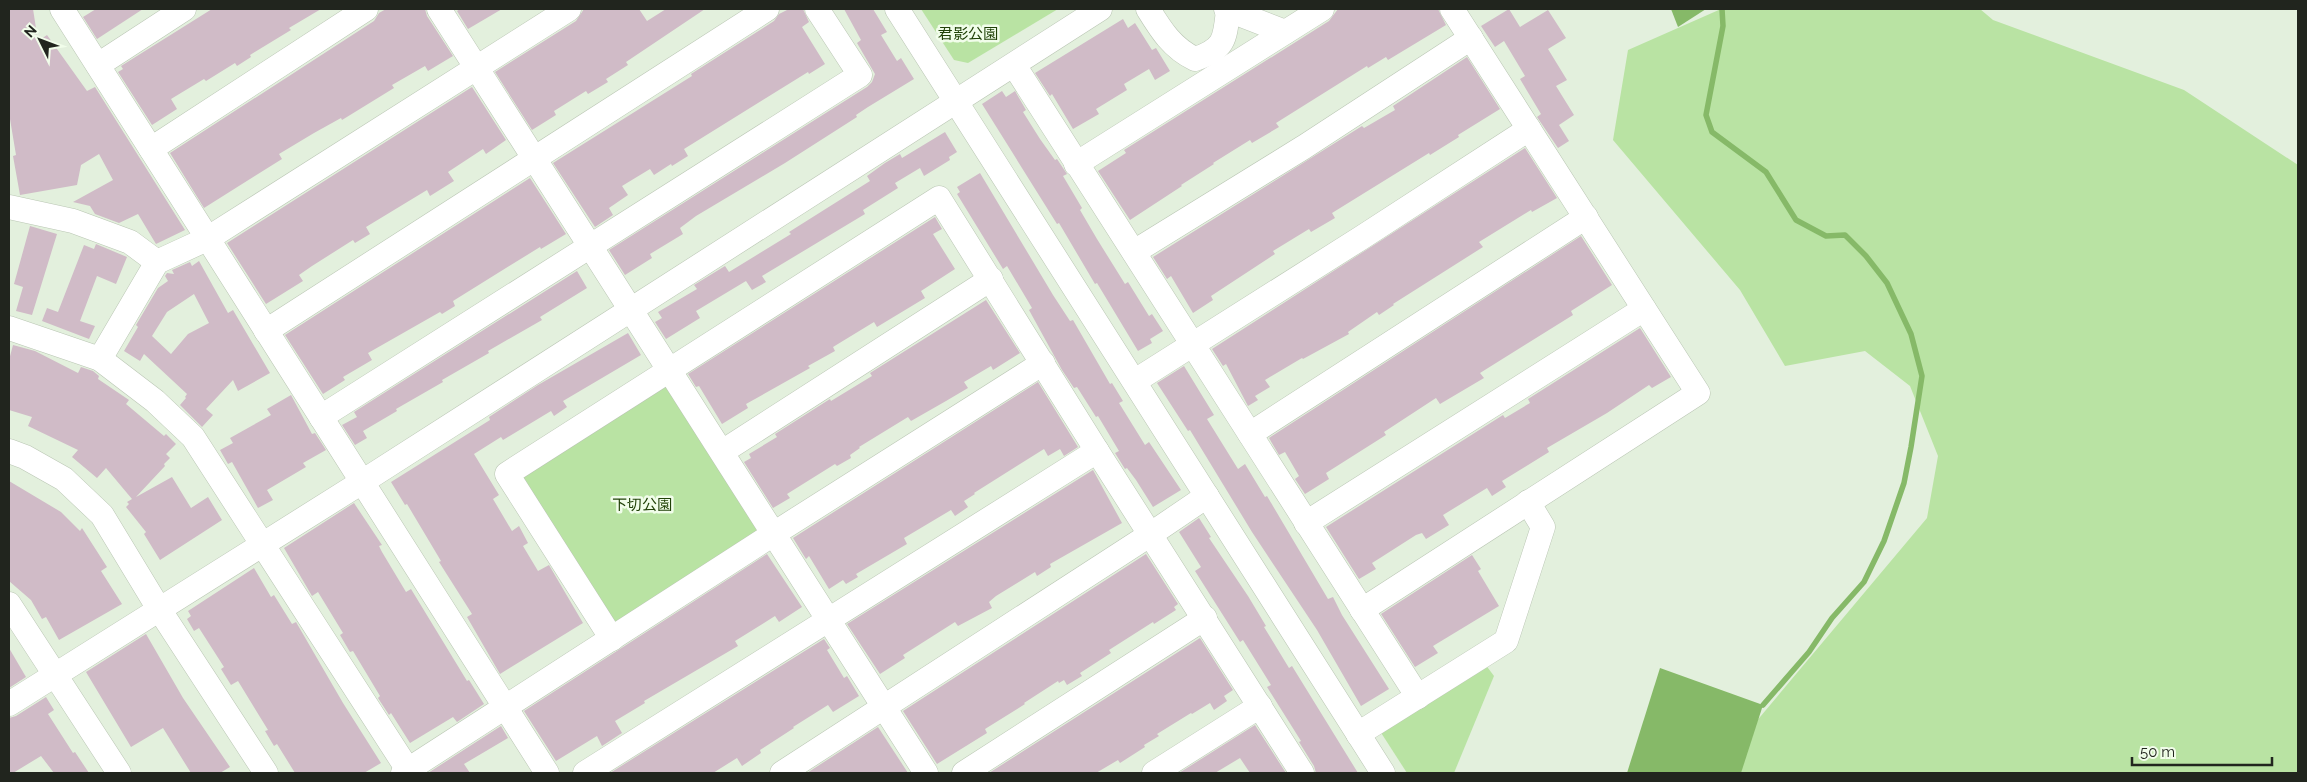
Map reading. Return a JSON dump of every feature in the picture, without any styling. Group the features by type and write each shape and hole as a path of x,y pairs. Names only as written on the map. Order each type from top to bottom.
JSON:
{"street":[{"path":"62,9 547,773"},
{"path":"98,65 184,9"},
{"path":"151,149 366,9"},
{"path":"439,9 775,533 926,773"},
{"path":"100,359 157,262 207,240 569,9"},
{"path":"266,331 766,9"},
{"path":"321,417 860,75 817,9"},
{"path":"897,9 1383,773"},
{"path":"9,704 54,673 362,482 1100,9"},
{"path":"1148,9 1165,37 1181,52 1195,59 1212,54 1225,38 1227,9 1285,32"},
{"path":"1076,164 1322,9"},
{"path":"1362,610 1698,393 1452,9"},
{"path":"1134,252 1304,147 1471,38"},
{"path":"1014,65 1418,698"},
{"path":"1135,381 1529,129"},
{"path":"612,639 508,474 939,198 1302,773"},
{"path":"9,206 74,221 130,242 157,262"},
{"path":"1250,434 1586,217"},
{"path":"722,452 990,279"},
{"path":"1306,523 1644,309"},
{"path":"9,328 100,359 155,401 192,437 407,772 775,533 1043,363"},
{"path":"9,451 25,457 64,480 102,515 159,609 266,773"},
{"path":"585,773 1097,451"},
{"path":"782,773 1151,534 1206,496"},
{"path":"1358,734 1506,641 1543,527 1528,502"},
{"path":"9,604 119,773"},
{"path":"964,773 1205,618"},
{"path":"1154,773 1260,706"}],"green space":[{"name":"君影公園","path":"921,9 1058,9 968,63 954,60"},
{"path":"1721,9 1980,9 1993,20 2184,90 2298,165 2298,773 1736,773 1755,723 1927,518 1938,456 1910,386 1865,351 1785,366 1740,290 1613,140 1628,50"},
{"name":"下切公園","path":"660,383 673,385 761,526 757,537 621,624 608,621 523,484 525,470"},
{"path":"1482,660 1494,676 1454,773 1407,773 1378,728"}],"shaded area":[{"path":"1671,9 1706,9 1678,27"},
{"path":"1660,668 1763,705 1741,773 1627,773"}],"building":[{"path":"9,9 33,9 38,41 47,35 87,91 95,87 185,230 156,244 138,214 119,223 95,214 90,206 73,202 113,180 99,154 81,165 77,185 20,195 13,156 16,155 9,113"},
{"path":"96,9 143,9 97,39 83,17"},
{"path":"212,9 321,9 289,28 291,30 250,55 251,57 237,66 235,63 171,99 177,109 152,125 118,72 123,69 121,66"},
{"path":"386,9 425,9 427,16 453,56 428,71 425,66 392,85 394,88 342,120 341,118 279,154 282,159 204,208 170,153 374,21 379,13"},
{"path":"460,9 502,9 468,29 457,11"},
{"path":"584,9 639,9 647,21 666,9 705,9 626,62 628,65 606,79 608,82 588,94 586,91 554,111 556,115 532,130 495,72 576,21"},
{"path":"789,9 803,9 809,22 802,27 825,64 809,74 808,72 684,149 688,156 672,166 671,164 654,175 650,169 622,186 628,195 609,208 613,215 595,227 553,163 692,76 691,74 774,21 779,14"},
{"path":"844,9 873,9 887,32 881,35 897,61 901,58 914,79 868,107 856,115 857,117 785,163 696,216 680,228 683,234 650,254 652,258 625,275 609,250 867,87 872,82 875,74 857,43 861,40"},
{"path":"1338,9 1438,9 1446,25 1388,60 1386,57 1368,68 1367,66 1276,123 1279,127 1252,143 1250,140 1213,163 1130,220 1098,171 1126,153 1124,150 1329,21"},
{"path":"1509,9 1520,27 1548,10 1566,38 1548,49 1567,80 1556,86 1574,115 1559,125 1569,141 1558,148 1537,117 1541,114 1520,79 1525,76 1504,41 1495,47 1481,26"},
{"path":"1123,19 1128,28 1135,23 1152,50 1156,48 1170,71 1155,80 1149,69 1124,84 1127,90 1096,109 1099,114 1073,129 1052,94 1050,96 1035,73"},
{"path":"1467,57 1500,109 1430,155 1429,153 1332,213 1335,218 1311,232 1309,229 1273,251 1275,254 1211,296 1213,300 1193,313 1171,276 1167,279 1153,257 1362,126 1364,128 1395,110 1393,106"},
{"path":"472,87 506,140 486,154 483,149 448,172 454,181 430,196 427,190 366,227 370,234 355,243 353,240 312,266 299,275 303,281 266,304 227,243"},
{"path":"1002,91 1006,97 1015,91 1026,110 1023,112 1040,139 1067,174 1063,176 1082,208 1080,210 1097,239 1125,284 1128,282 1149,316 1152,314 1163,331 1150,339 1152,343 1138,351 1097,283 1095,284 1059,223 1057,224 982,104"},
{"path":"945,132 957,152 949,157 950,160 924,176 920,168 895,183 898,188 863,210 865,214 762,276 766,282 752,290 746,281 696,311 700,318 666,339 655,322 662,318 658,312 697,289 694,285 725,266 729,272 791,234 789,232 870,181 867,176 885,163 900,154 902,158"},
{"path":"1525,148 1557,198 1532,212 1531,210 1479,242 1483,247 1393,304 1379,315 1377,312 1348,332 1349,334 1302,358 1265,380 1270,387 1255,396 1258,400 1248,406 1226,364 1223,366 1212,349"},
{"path":"980,173 1053,295 1070,321 1073,320 1110,384 1112,383 1123,401 1119,403 1145,445 1149,442 1181,490 1153,507 1136,480 1127,468 1125,469 1115,453 1119,451 1098,416 1096,417 1077,387 1074,388 1062,370 1029,310 1032,308 1007,266 1003,269 957,194 960,192 957,187"},
{"path":"530,178 566,234 541,249 540,247 453,301 455,306 442,314 440,312 368,353 372,360 343,377 345,380 323,394 285,335"},
{"path":"935,217 942,229 933,234 955,269 921,291 925,298 877,327 874,322 833,347 835,351 808,366 810,368 746,404 748,408 722,424 699,386 696,387 688,374"},
{"path":"30,226 57,234 32,315 16,311 23,287 14,284"},
{"path":"1581,236 1612,285 1571,311 1573,315 1480,373 1484,378 1440,404 1436,398 1384,432 1386,435 1326,473 1329,479 1305,494 1295,479 1299,476 1285,452 1279,455 1269,438"},
{"path":"96,244 127,257 116,284 97,276 80,321 95,326 89,339 42,321 47,308 58,312 84,245 94,249"},
{"path":"199,261 228,313 233,310 270,373 238,391 233,380 206,409 213,415 202,427 180,405 187,394 144,354 140,361 124,351 138,327 136,325 158,288 168,281 165,276 167,273 174,274 172,270 190,262 192,266","holes":["194,294 209,323 188,334 171,354 152,336 167,312"]},
{"path":"577,271 587,288 540,317 542,320 488,351 489,353 442,380 443,382 396,409 397,411 363,431 367,438 355,445 342,425 357,417 354,412"},
{"path":"986,300 1020,353 993,370 991,366 964,382 968,388 946,401 911,421 908,417 859,447 850,455 851,458 837,466 835,464 787,494 790,498 773,508 744,462 751,458 749,454 777,437 775,434 830,399 831,401 872,376 870,373"},
{"path":"1640,328 1671,377 1652,388 1649,385 1607,413 1547,448 1549,452 1502,481 1506,487 1492,496 1487,488 1443,515 1449,525 1426,539 1422,533 1416,535 1372,563 1376,569 1359,579 1326,527 1503,415 1505,418 1530,403 1528,399"},
{"path":"628,333 641,355 563,401 567,407 554,416 551,411 503,440 501,437 474,454 499,495 493,499 512,531 519,526 528,543 523,546 538,571 549,565 583,623 500,674 467,617 472,614 439,562 441,561 407,504 405,505 391,482 490,420 489,417 538,385"},
{"path":"13,345 35,351 78,373 81,367 93,371 99,376 98,379 129,400 126,404 164,436 166,434 176,444 166,454 170,458 164,464 165,466 136,497 172,477 191,508 208,497 222,520 160,560 144,534 146,532 126,507 129,504 127,502 132,499 106,468 97,478 72,457 78,450 28,426 32,417 9,410 9,360"},
{"path":"1184,366 1214,415 1207,419 1238,469 1245,464 1265,497 1267,496 1328,599 1333,597 1342,615 1389,689 1361,706 1317,630 1252,532 1190,430 1188,431 1157,383"},
{"path":"1038,382 1078,447 1064,456 1060,449 1048,456 1044,449 974,493 964,501 968,507 955,516 951,510 904,538 907,544 856,574 858,577 846,584 843,580 829,589 809,556 806,559 793,538"},
{"path":"291,395 312,434 315,433 326,450 303,463 306,467 267,490 273,500 258,508 232,462 228,464 220,450 233,443 230,438 271,415 267,409"},
{"path":"1093,470 1122,523 1050,564 1051,567 1037,576 1035,572 996,596 989,602 992,608 958,626 955,622 903,655 905,658 880,674 847,624"},
{"path":"9,481 61,512 80,531 82,528 107,567 101,571 122,604 59,640 46,617 42,619 31,600 9,581"},
{"path":"354,503 382,545 379,546 382,552 406,592 411,589 467,681 469,680 484,704 457,722 453,717 410,743 391,713 389,715 378,698 380,696 353,651 350,652 340,635 343,633 318,592 312,596 284,548"},
{"path":"1199,518 1211,537 1209,538 1266,626 1264,627 1289,668 1292,666 1358,773 1316,773 1314,766 1299,742 1301,741 1267,687 1271,685 1243,640 1240,642 1195,571 1201,567 1179,532"},
{"path":"767,554 802,607 779,622 775,616 735,641 738,646 644,701 645,703 615,721 622,733 602,746 597,736 556,761 524,711"},
{"path":"1146,554 1178,604 1174,607 1176,610 1109,650 1111,653 1080,673 1082,676 1067,685 1064,680 1059,683 1058,681 985,729 987,733 937,764 903,711"},
{"path":"1472,555 1481,569 1478,571 1499,606 1433,646 1438,653 1415,667 1381,614"},
{"path":"254,568 271,597 274,595 292,624 296,622 343,703 381,763 364,773 295,773 277,744 274,746 265,731 268,730 238,681 231,685 221,669 224,667 199,628 194,631 187,619 191,616 188,611"},
{"path":"146,634 183,698 230,767 220,773 191,773 163,728 131,747 86,672"},
{"path":"1200,638 1233,690 1224,696 1227,701 1214,710 1210,703 1191,713 1157,734 1159,736 1144,745 1145,747 1120,763 1118,760 1096,773 989,773"},
{"path":"824,639 830,648 827,650 844,678 847,676 859,696 833,712 828,705 760,750 761,753 742,766 737,758 713,773 610,773"},
{"path":"9,648 26,677 9,688"},
{"path":"46,697 54,710 48,714 73,753 75,752 89,773 54,773 41,756 13,773 9,773 9,718 16,716"},
{"path":"1255,725 1286,773 1250,773 1240,758 1215,773 1179,773"},
{"path":"501,726 508,738 464,764 470,773 428,773"},
{"path":"878,727 908,773 807,773"}],"waterway":[{"path":"1722,9 1723,26 1706,115 1712,132 1766,172 1796,220 1826,236 1845,235 1866,256 1887,283 1911,334 1922,376 1904,483 1884,541 1864,582 1832,618 1809,652 1763,705"}]}
